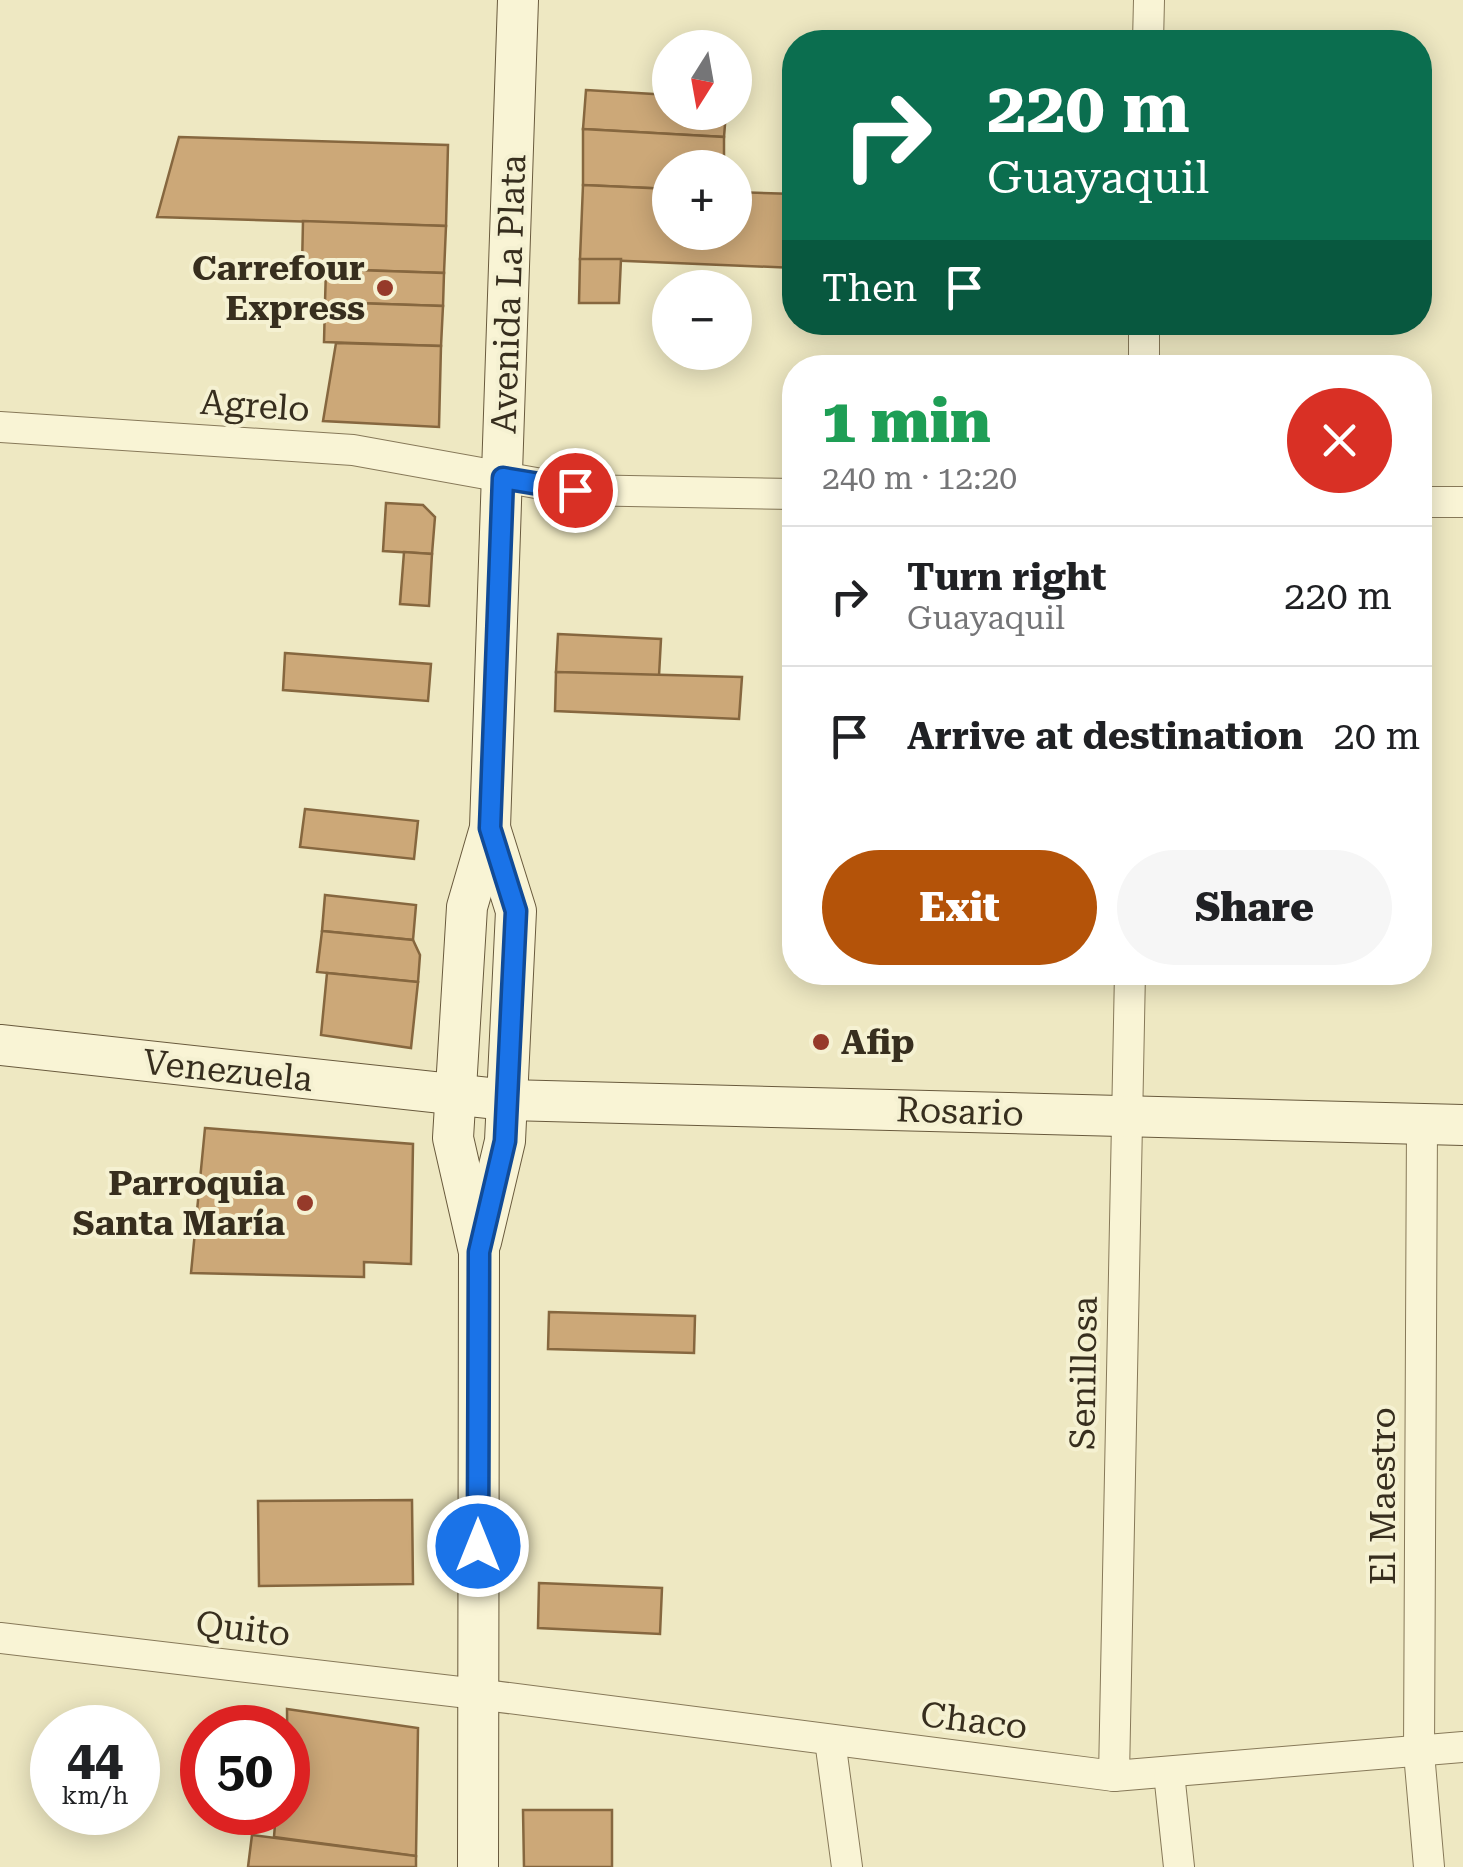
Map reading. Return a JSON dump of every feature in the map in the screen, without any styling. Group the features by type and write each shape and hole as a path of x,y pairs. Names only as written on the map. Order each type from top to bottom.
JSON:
{"main road":[{"name":"Avenida La Plata","path":"479,1252 453,1138 466,907 490,828 518,0"},
{"name":"Avenida La Plata","path":"478,1867 479,1252 505,1141 516,911 490,828"},
{"name":"Venezuela","path":"0,1045 457,1096"},
{"name":"Rosario","path":"457,1096 1463,1125"}],"street":[{"path":"1148,30 1149,0"},
{"name":"Agrelo","path":"0,427 353,450 575,490 782,494"},
{"path":"1432,502 1463,502"},
{"name":"Senillosa","path":"1114,1776 1130,985"},
{"name":"El Maestro","path":"1422,1124 1419,1752 1429,1867"},
{"name":"Quito","path":"0,1638 477,1694"},
{"name":"Chaco","path":"477,1694 1114,1776 1463,1747"},
{"path":"830,1740 847,1867"},
{"path":"1169,1774 1179,1867"}],"building":[{"path":"586,90 652,94 652,130 725,130 724,137 583,129"},
{"path":"583,129 724,137 724,150 652,150 652,188 583,185"},
{"path":"179,137 448,145 446,226 157,217"},
{"path":"583,185 652,188 652,250 752,250 752,193 782,194 782,267 580,259"},
{"path":"303,221 446,226 444,273 302,268"},
{"path":"580,259 621,259 619,303 579,303"},
{"name":"Carrefour Express","path":"326,269 444,273 443,306 325,302"},
{"path":"325,302 443,306 441,346 324,342"},
{"path":"336,343 441,346 439,427 323,421"},
{"path":"386,503 423,505 435,517 432,554 383,551"},
{"path":"404,552 432,554 429,606 400,604"},
{"path":"558,634 661,639 659,676 556,672"},
{"path":"285,653 431,664 428,701 283,690"},
{"path":"556,672 742,677 739,719 555,711"},
{"path":"305,809 418,821 414,859 300,847"},
{"path":"325,895 416,905 413,940 322,931"},
{"path":"322,931 413,940 420,955 418,982 317,972"},
{"path":"327,973 418,982 411,1048 321,1035"},
{"name":"Parroquia Santa María","path":"205,1128 413,1144 411,1264 364,1262 364,1277 191,1273"},
{"path":"549,1312 695,1316 694,1353 548,1349"},
{"path":"412,1500 413,1584 259,1586 258,1501"},
{"path":"539,1583 662,1588 660,1634 538,1628"},
{"path":"310,1712 418,1728 416,1856 274,1837 310,1835"},
{"path":"523,1810 612,1810 612,1867 524,1867"},
{"path":"252,1835 416,1856 416,1867 248,1867"}],"place":[{"name":"Carrefour Express","path":"385,288"},
{"name":"Afip","path":"821,1042"},
{"name":"Parroquia Santa María","path":"305,1203"}],"route":[{"path":"478,1546 479,1252 505,1141 516,911 490,828 503,478 575,490"}]}
